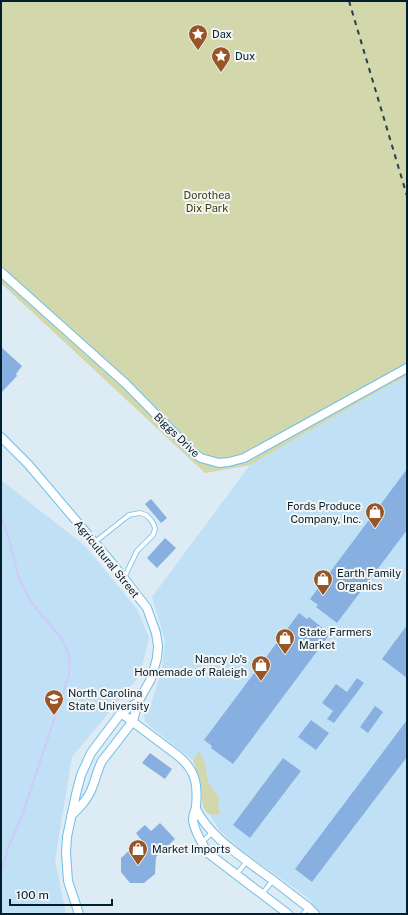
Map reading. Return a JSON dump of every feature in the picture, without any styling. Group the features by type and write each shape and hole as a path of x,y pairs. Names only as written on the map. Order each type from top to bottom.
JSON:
{"street":[{"name":"Biggs Drive","path":"1,272 125,382 191,451 201,458 212,462 229,462 244,458 407,368"},
{"name":"Agricultural Street","path":"1,437 28,464 147,608 156,633 158,646 157,658 151,679 138,702 133,721 102,761 91,792 83,804 71,816"},
{"name":"Agricultural Street","path":"79,914 68,881 66,869 67,837 80,782 88,757 121,713 138,702"},
{"path":"121,713 186,762 192,770 196,793 196,809 193,819 201,842 208,853 288,914"},
{"path":"196,809 200,818 212,833 273,880 306,911 315,914"}],"lane":[{"path":"94,542 102,538 129,515 140,513 146,515 151,520 155,530 138,551 124,579"},
{"path":"201,842 212,833"},
{"path":"236,875 247,861"},
{"path":"262,894 273,880"}],"shaded area":[{"name":"State Farmers Market","path":"407,377 407,914 321,914 308,898 241,850 220,831 203,805 194,761 145,721 144,714 151,704 162,669 165,641 152,597 250,465 391,384"},
{"name":"North Carolina State University","path":"1,480 84,545 137,609 149,637 140,675 72,757 55,860 66,914 1,914"}],"green space":[{"name":"Dorothea Dix Park","path":"1,1 407,1 407,377 391,384 250,465 205,473 1,283"},
{"path":"199,751 205,763 208,781 219,798 218,805 220,814 216,815 207,813 203,807 201,781 193,761"}],"building":[{"path":"1,347 22,366 16,374 17,376 1,393"},
{"path":"407,469 407,530 337,623 316,607 318,605 310,599"},
{"path":"151,499 167,518 161,523 145,504"},
{"path":"165,538 176,548 157,568 147,558"},
{"path":"299,613 307,619 309,617 330,634 233,764 211,748 212,746 204,740"},
{"path":"407,625 407,678 382,659"},
{"path":"357,678 364,683 334,723 327,719 333,711 322,703 336,684 347,692"},
{"path":"375,706 383,712 368,733 360,727"},
{"path":"311,720 329,733 316,750 298,737"},
{"path":"407,720 407,757 312,882 295,869"},
{"path":"150,753 172,769 165,779 142,763"},
{"path":"283,758 301,771 250,838 233,825"},
{"path":"160,823 175,839 156,857 155,874 144,883 130,883 121,872 121,858 132,848 148,849 136,833 145,825 151,831"}],"waterway":[{"path":"1,517 8,535 19,579 31,602 62,639 70,661 69,675 22,816 10,843 1,871"}],"railway":[{"path":"349,1 407,196"}],"place":[{"name":"Dax","path":"198,51"},
{"name":"Dux","path":"221,73"},
{"name":"Fords Produce Company, Inc.","path":"375,529"},
{"name":"Earth Family Organics","path":"323,596"},
{"name":"State Farmers Market","path":"285,655"},
{"name":"Nancy Jo's Homemade of Raleigh","path":"261,682"},
{"name":"North Carolina State University","path":"54,716"},
{"name":"Market Imports","path":"138,866"}]}
